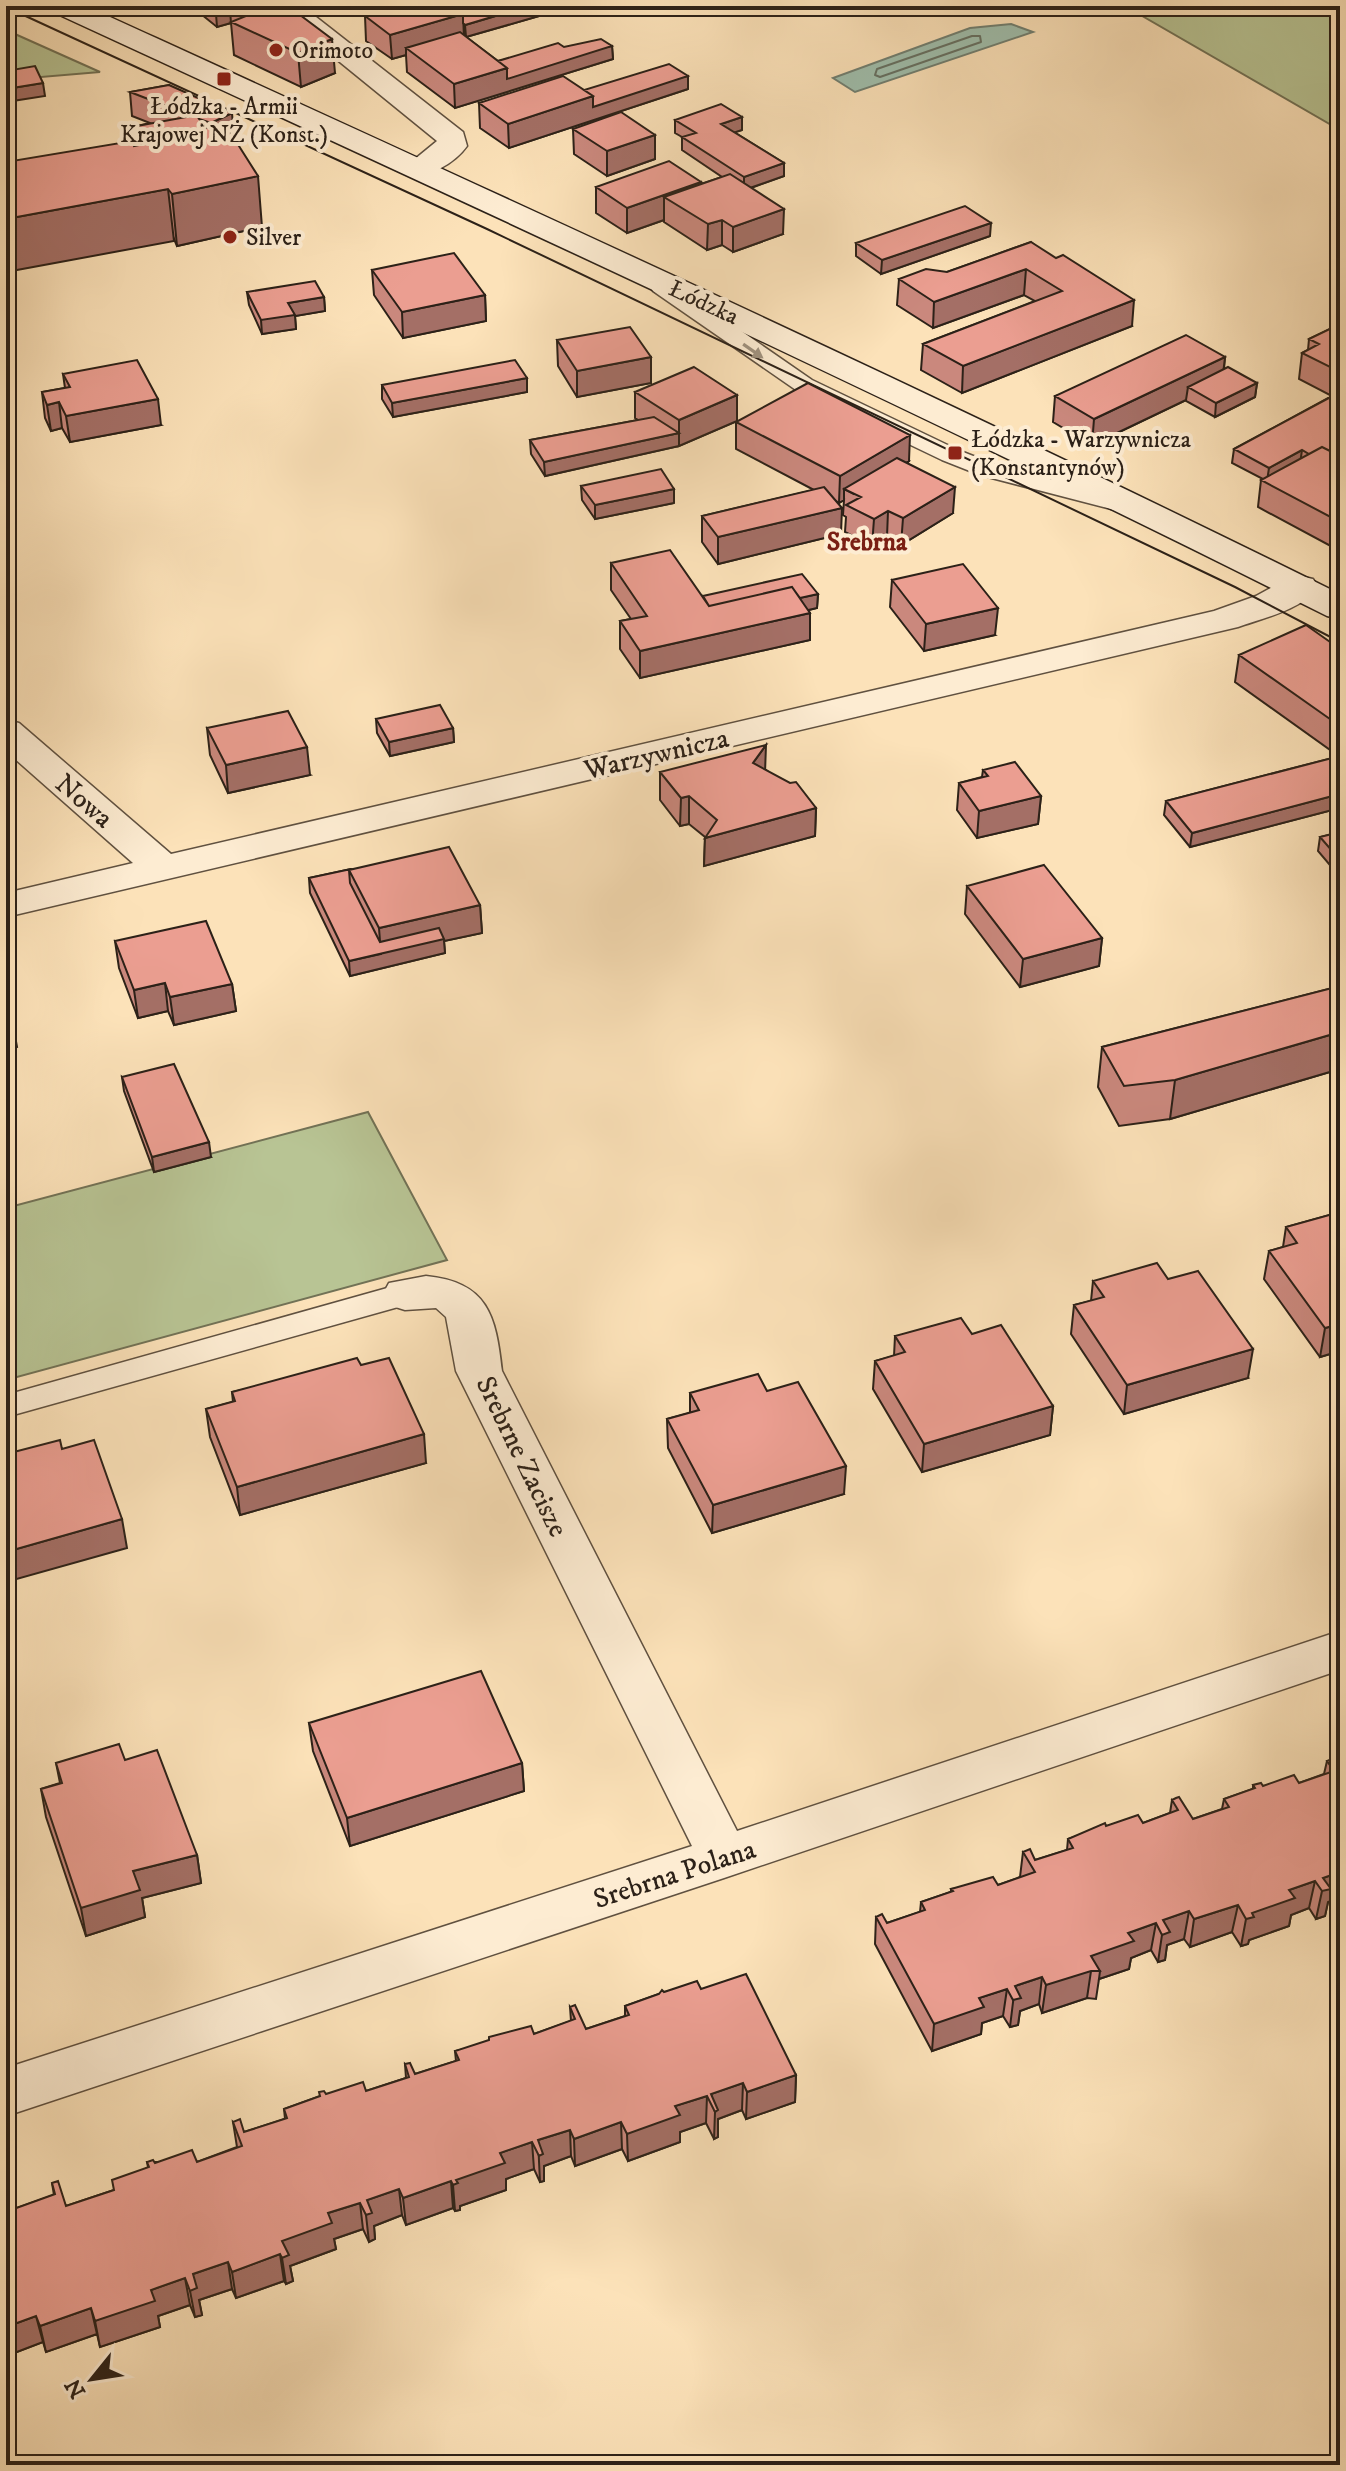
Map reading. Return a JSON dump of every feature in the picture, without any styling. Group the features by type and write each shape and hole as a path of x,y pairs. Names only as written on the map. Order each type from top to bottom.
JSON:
{"street":[{"name":"Łódzka","path":"63,6 643,273 1143,510 1340,608"},
{"path":"285,6 452,138 452,146 444,154 419,168"},
{"name":"Warzywnicza","path":"6,905 1225,619 1269,604 1300,587"},
{"name":"Nowa","path":"6,731 164,869"},
{"name":"Srebrne Zacisze","path":"405,1294 430,1289 453,1296 473,1322 479,1371 724,1857"},
{"name":"Srebrna Polana","path":"6,2092 724,1857 1340,1650"}],"lane":[{"name":"Srebrne Zacisze","path":"6,1406 405,1294"}],"green space":[{"path":"1125,6 1340,6 1340,130"},
{"path":"6,30 100,72 6,80"},
{"path":"368,1112 447,1260 6,1380 6,1208"}],"water":[{"path":"1011,24 1033,32 855,92 833,78 970,28"}],"building":[{"path":"205,6 230,6 230,10 216,14"},
{"path":"251,6 288,6 332,39 298,53 231,22 258,11"},
{"path":"402,6 451,6 463,14 390,35 365,16"},
{"path":"483,6 529,6 465,25 463,23 460,12"},
{"path":"460,32 507,68 454,84 406,48"},
{"path":"601,39 612,46 507,79 507,68 498,61 558,43 564,47"},
{"path":"669,64 688,76 593,107 593,96 584,90"},
{"path":"35,66 43,83 6,89 6,71"},
{"path":"563,76 593,96 508,124 479,103"},
{"path":"169,85 232,113 211,123 199,119 197,115 192,116 130,92"},
{"path":"721,104 742,117 721,124 784,163 744,177 682,137 696,133 675,120"},
{"path":"621,112 655,135 607,151 573,129"},
{"path":"197,115 205,128 225,124 258,176 172,194 168,189 6,219 6,162 132,141 134,146 148,143 137,126"},
{"path":"669,161 701,182 627,208 596,187"},
{"path":"730,174 784,209 733,227 722,220 708,224 664,197"},
{"path":"965,206 991,223 882,260 856,243"},
{"path":"1031,242 1056,258 1063,255 1134,300 963,366 923,344 1062,291 1026,269 934,302 899,279 926,269 947,272"},
{"path":"454,253 485,295 402,312 372,270"},
{"path":"315,281 324,297 288,303 295,315 261,320 247,292"},
{"path":"1340,324 1340,372 1302,353 1319,344 1309,339"},
{"path":"630,327 651,357 577,371 557,340"},
{"path":"1186,335 1225,357 1094,419 1055,396"},
{"path":"137,360 158,399 66,416 59,402 47,405 42,392 70,387 63,374"},
{"path":"515,360 527,378 392,403 382,385"},
{"path":"694,367 737,395 679,420 635,392"},
{"path":"1228,367 1257,383 1216,403 1188,387"},
{"path":"808,383 910,435 840,476 736,422"},
{"path":"1340,392 1340,456 1322,447 1309,454 1302,450 1269,468 1234,449"},
{"path":"654,417 679,433 544,462 530,440"},
{"path":"1322,447 1340,456 1340,522 1261,480"},
{"path":"897,458 955,487 903,518 888,511 874,519 846,505 861,497 844,489"},
{"path":"661,469 674,489 595,505 581,486"},
{"path":"824,487 842,508 718,537 702,516"},
{"path":"670,550 709,606 792,587 810,613 640,651 620,621 647,616 611,563"},
{"path":"963,564 998,608 926,624 892,580"},
{"path":"802,574 818,594 800,598 792,587 709,606 703,596"},
{"path":"1306,625 1340,649 1340,723 1337,724 1239,655"},
{"path":"440,705 453,728 389,742 376,719"},
{"path":"288,711 307,747 226,765 207,728"},
{"path":"766,745 753,763 790,783 796,782 816,808 705,838 717,820 689,796 681,798 660,772"},
{"path":"1340,756 1340,794 1192,833 1166,801"},
{"path":"1015,762 1041,796 979,811 959,783 988,776 983,770"},
{"path":"1340,832 1340,860 1320,837"},
{"path":"449,847 480,905 379,928 349,870"},
{"path":"1044,865 1102,938 1023,959 967,886"},
{"path":"351,869 350,883 380,942 439,928 444,939 349,961 309,878"},
{"path":"206,921 232,984 170,997 165,983 134,990 115,941"},
{"path":"1340,986 1340,1032 1175,1080 1124,1086 1102,1047"},
{"path":"6,1001 12,1019 6,1020"},
{"path":"174,1064 209,1142 152,1157 122,1077"},
{"path":"1340,1212 1340,1324 1325,1328 1269,1251 1297,1243 1286,1227"},
{"path":"1157,1263 1168,1279 1198,1271 1253,1349 1127,1385 1074,1305 1104,1297 1093,1281"},
{"path":"961,1318 972,1334 1001,1325 1053,1406 924,1444 875,1361 905,1352 895,1336"},
{"path":"357,1358 361,1365 389,1358 424,1434 237,1487 206,1409 235,1401 232,1392"},
{"path":"758,1374 767,1391 798,1382 846,1466 713,1505 667,1419 699,1410 690,1393"},
{"path":"60,1440 62,1449 94,1440 122,1519 6,1552 6,1454"},
{"path":"481,1671 522,1763 347,1818 309,1723"},
{"path":"119,1744 125,1760 157,1750 197,1855 133,1871 140,1890 81,1908 41,1789 62,1783 56,1763"},
{"path":"1340,1757 1340,1872 1323,1878 1331,1889 1322,1891 1315,1881 1289,1890 1295,1898 1252,1913 1254,1917 1246,1919 1238,1905 1194,1919 1189,1911 1163,1920 1170,1932 1162,1935 1156,1923 1128,1933 1134,1941 1091,1956 1100,1971 1046,1985 1042,1977 1015,1986 1021,1998 1013,2000 1007,1989 979,1998 984,2007 934,2024 876,1917 882,1914 887,1923 925,1910 921,1902 953,1891 951,1889 993,1877 998,1885 1035,1872 1023,1852 1030,1849 1035,1860 1073,1848 1068,1839 1105,1823 1106,1826 1138,1815 1143,1823 1178,1810 1172,1800 1176,1798 1179,1797 1193,1819 1229,1807 1224,1799 1255,1788 1253,1785 1261,1783 1263,1786 1294,1775 1299,1783 1334,1771 1327,1761"},
{"path":"746,1974 796,2075 747,2092 743,2083 711,2094 718,2110 715,2112 707,2096 675,2106 680,2115 627,2134 621,2122 574,2139 570,2130 538,2140 543,2154 539,2156 532,2142 500,2153 505,2163 456,2180 458,2183 453,2185 451,2181 403,2198 399,2189 367,2200 372,2213 366,2215 360,2203 328,2213 332,2223 282,2241 289,2255 282,2258 280,2254 232,2272 228,2262 193,2274 197,2288 190,2291 185,2278 151,2290 155,2301 95,2321 91,2308 40,2326 36,2316 6,2327 8,2200 11,2210 55,2194 52,2183 58,2181 66,2206 114,2190 112,2180 149,2167 147,2162 153,2160 155,2163 192,2150 197,2162 242,2146 233,2122 240,2119 244,2132 287,2118 284,2109 320,2096 319,2092 326,2094 363,2082 366,2091 409,2077 405,2064 410,2063 415,2074 459,2060 455,2051 489,2040 489,2037 531,2026 534,2034 575,2019 570,2007 575,2005 586,2029 629,2015 625,2006 659,1994 662,1990 664,1992 697,1981 701,1989"}],"tram line":[{"path":"6,7 487,229 1235,587 1340,642"}],"place":[{"name":"Orimoto","path":"276,50"},
{"name":"Łódzka - Armii Krajowej NŻ (Konst.)","path":"224,79"},
{"name":"Silver","path":"230,237"},
{"name":"Łódzka - Warzywnicza (Konstantynów)","path":"955,453"}],"district":[{"name":"Srebrna","path":"867,541"}]}
